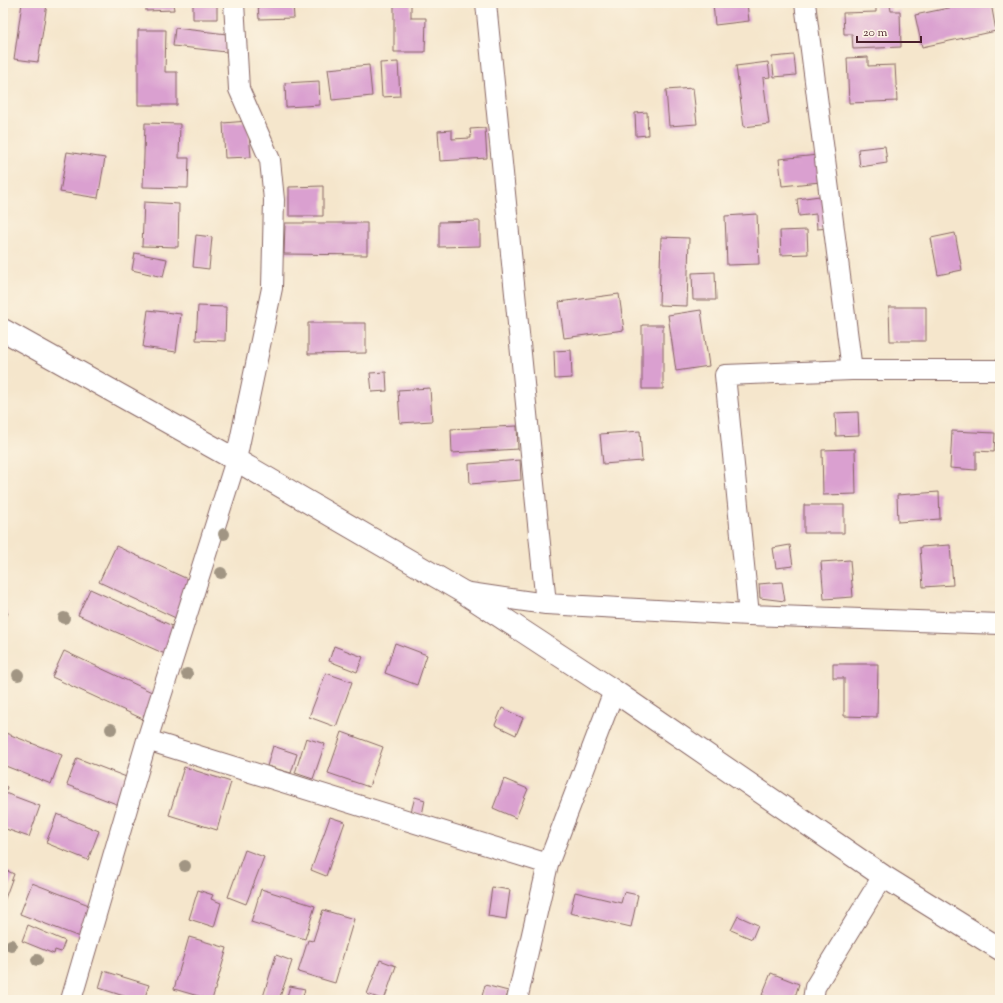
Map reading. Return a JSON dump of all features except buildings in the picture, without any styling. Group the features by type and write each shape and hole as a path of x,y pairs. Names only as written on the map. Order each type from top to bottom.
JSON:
{"street":[{"path":"71,1000 147,740 236,460 272,288 274,200 270,160 239,89 234,3"},
{"path":"486,3 546,604"},
{"path":"805,3 852,370"},
{"path":"3,330 236,460 463,592 614,690 883,876 1000,949"},
{"path":"749,615 725,375 852,370 1000,370"},
{"path":"463,592 546,604 749,615 1000,624"},
{"path":"517,1000 548,864 614,690"},
{"path":"147,740 548,864"},
{"path":"813,1000 815,987 883,876"}]}
